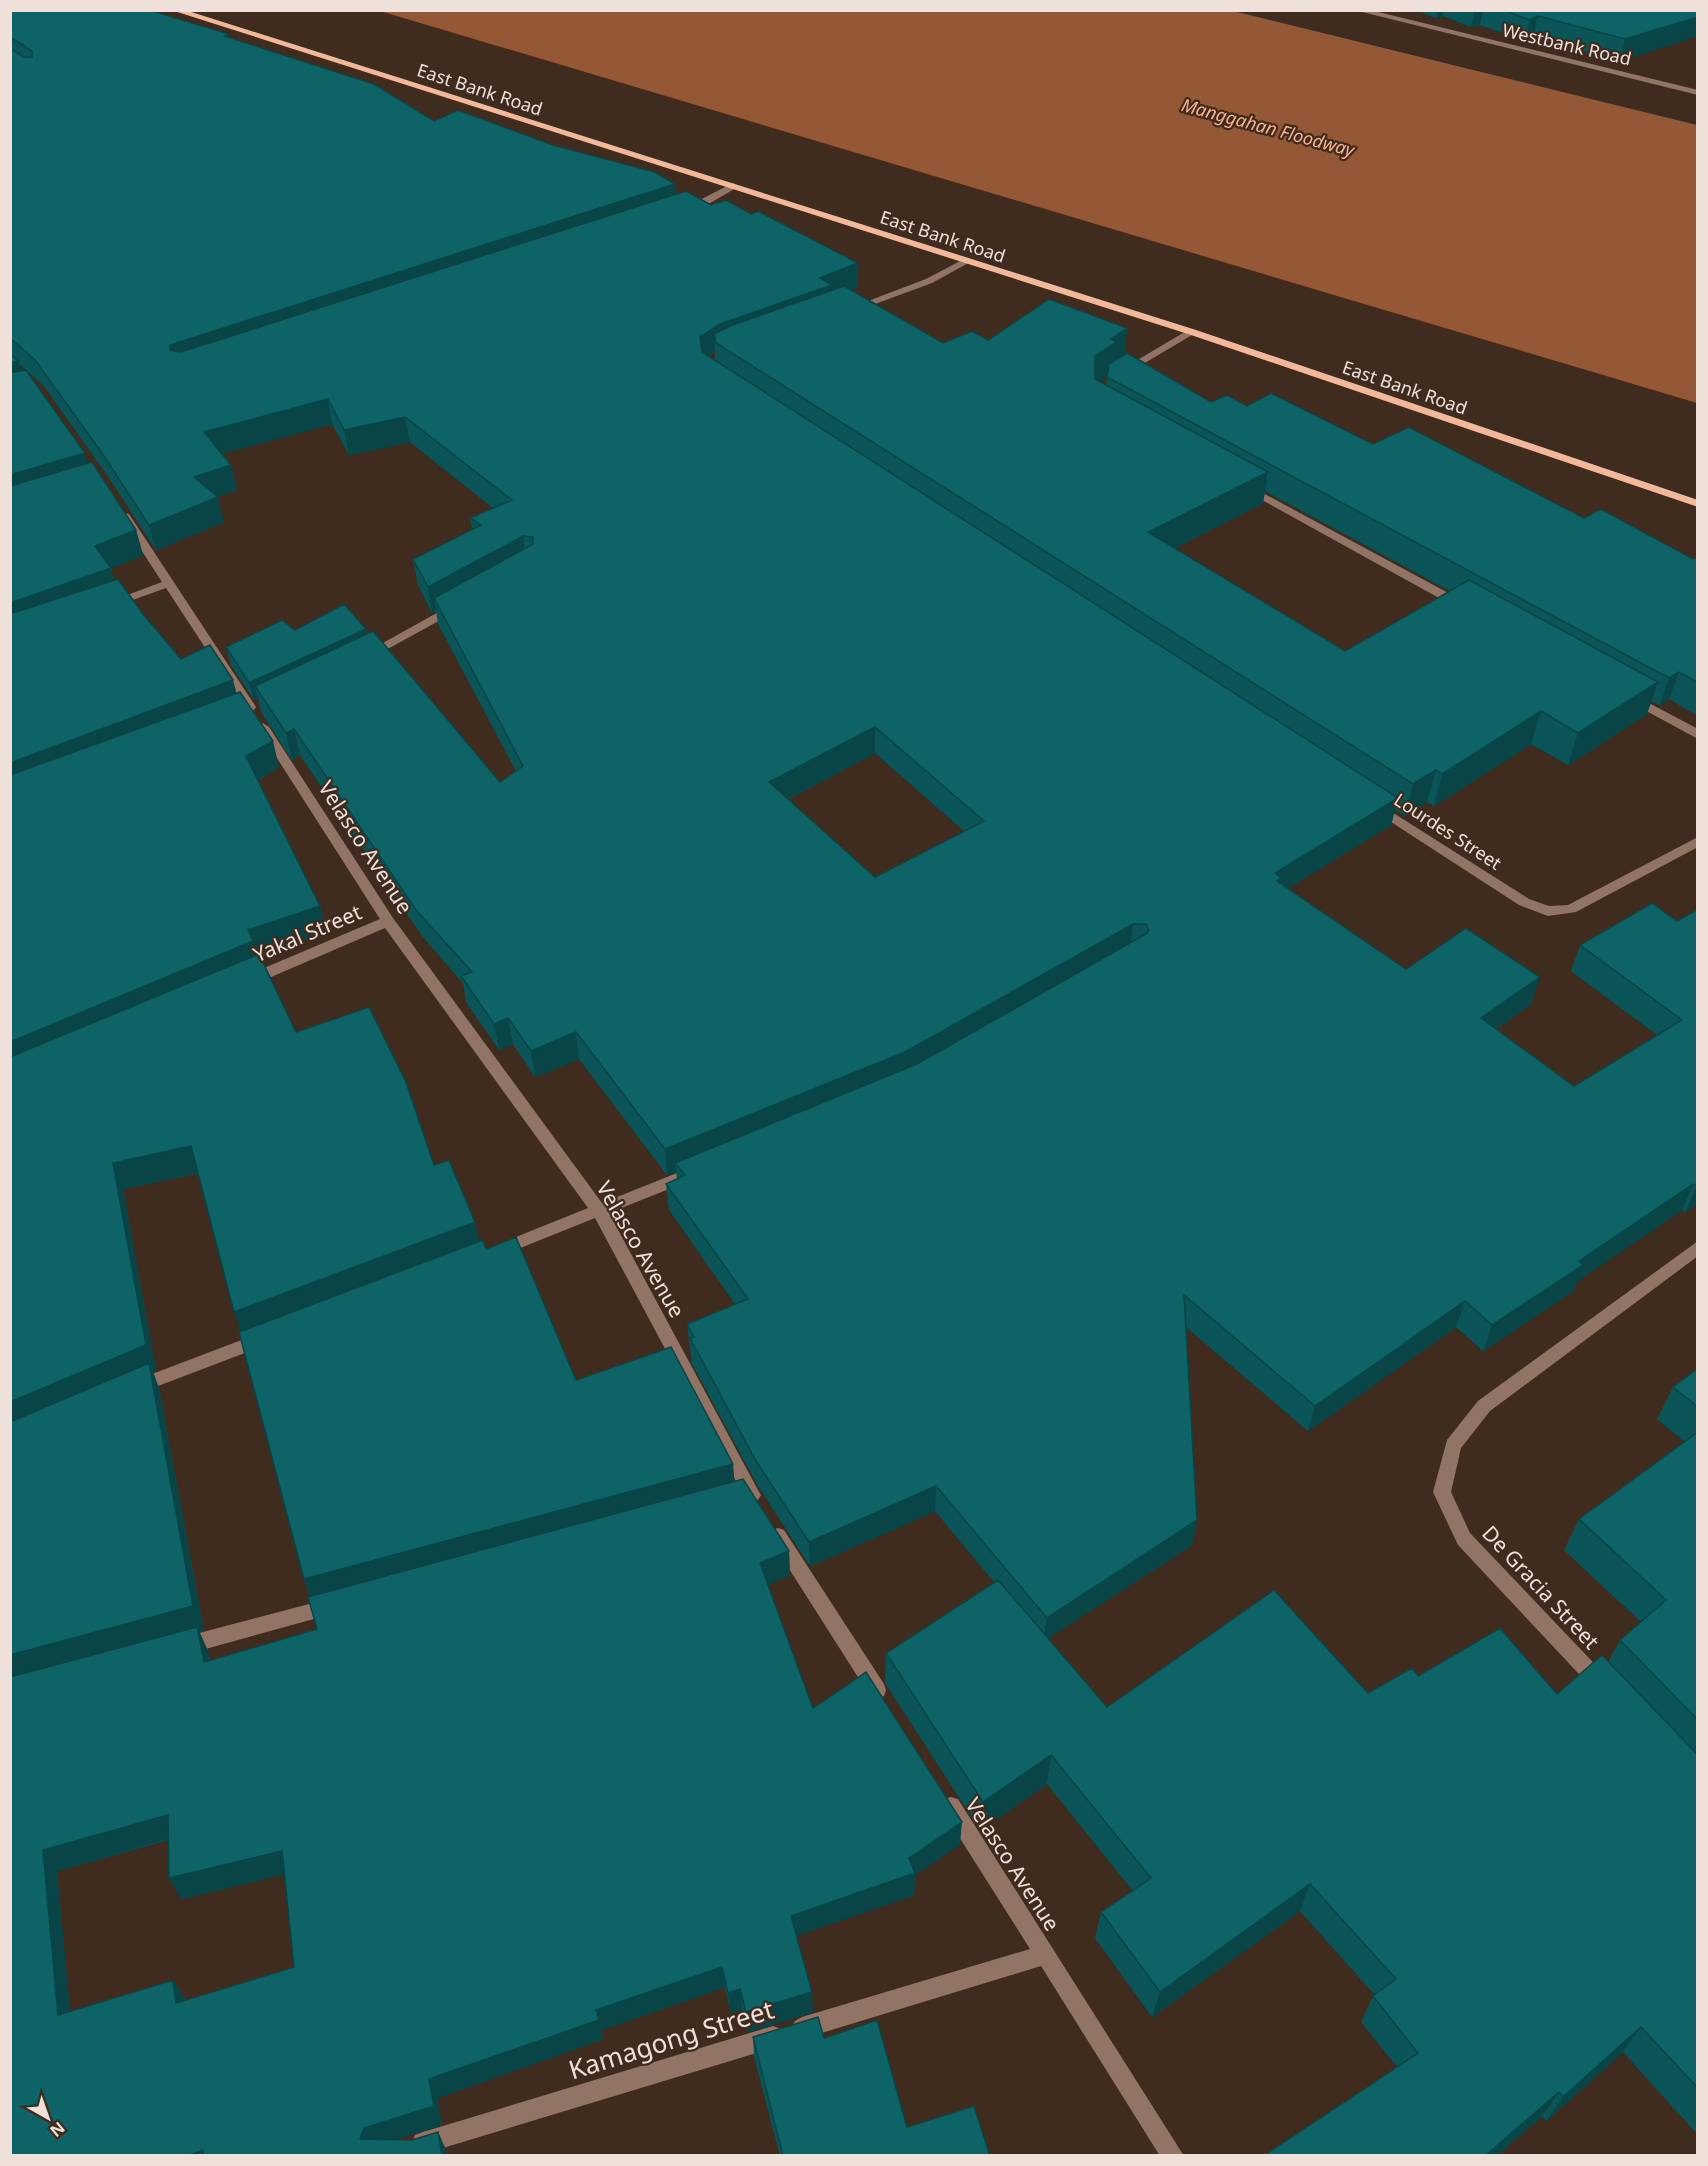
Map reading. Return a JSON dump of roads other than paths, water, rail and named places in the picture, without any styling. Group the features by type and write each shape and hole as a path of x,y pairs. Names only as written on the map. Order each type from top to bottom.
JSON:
{"main road":[{"name":"East Bank Road","path":"175,10 1192,332 1698,504"}],"street":[{"name":"Westbank Road","path":"1358,10 1698,93"},
{"path":"679,212 702,204 733,186"},
{"path":"836,314 929,281 967,261"},
{"path":"1117,376 1192,332"},
{"path":"1242,484 1470,609"},
{"name":"Velasco Avenue","path":"115,500 388,921 600,1212 744,1493 766,1517 885,1703"},
{"path":"101,607 169,583"},
{"path":"360,659 460,604"},
{"path":"1625,695 1698,735"},
{"name":"Lourdes Street","path":"1364,798 1524,902 1548,911 1570,909 1698,841"},
{"name":"Yakal Street","path":"237,985 388,921"},
{"path":"490,1253 600,1212 700,1171"},
{"name":"De Gracia Street","path":"1609,1692 1464,1539 1442,1492 1453,1445 1484,1406 1698,1247"},
{"path":"127,1391 280,1333"},
{"path":"172,1650 345,1602"},
{"name":"Velasco Avenue","path":"943,1793 1173,2156"},
{"name":"Kamagong Street","path":"405,2149 1046,1954"}],"water":[{"name":"Manggahan Floodway","path":"380,11 1233,11 1697,125 1697,403"}]}
